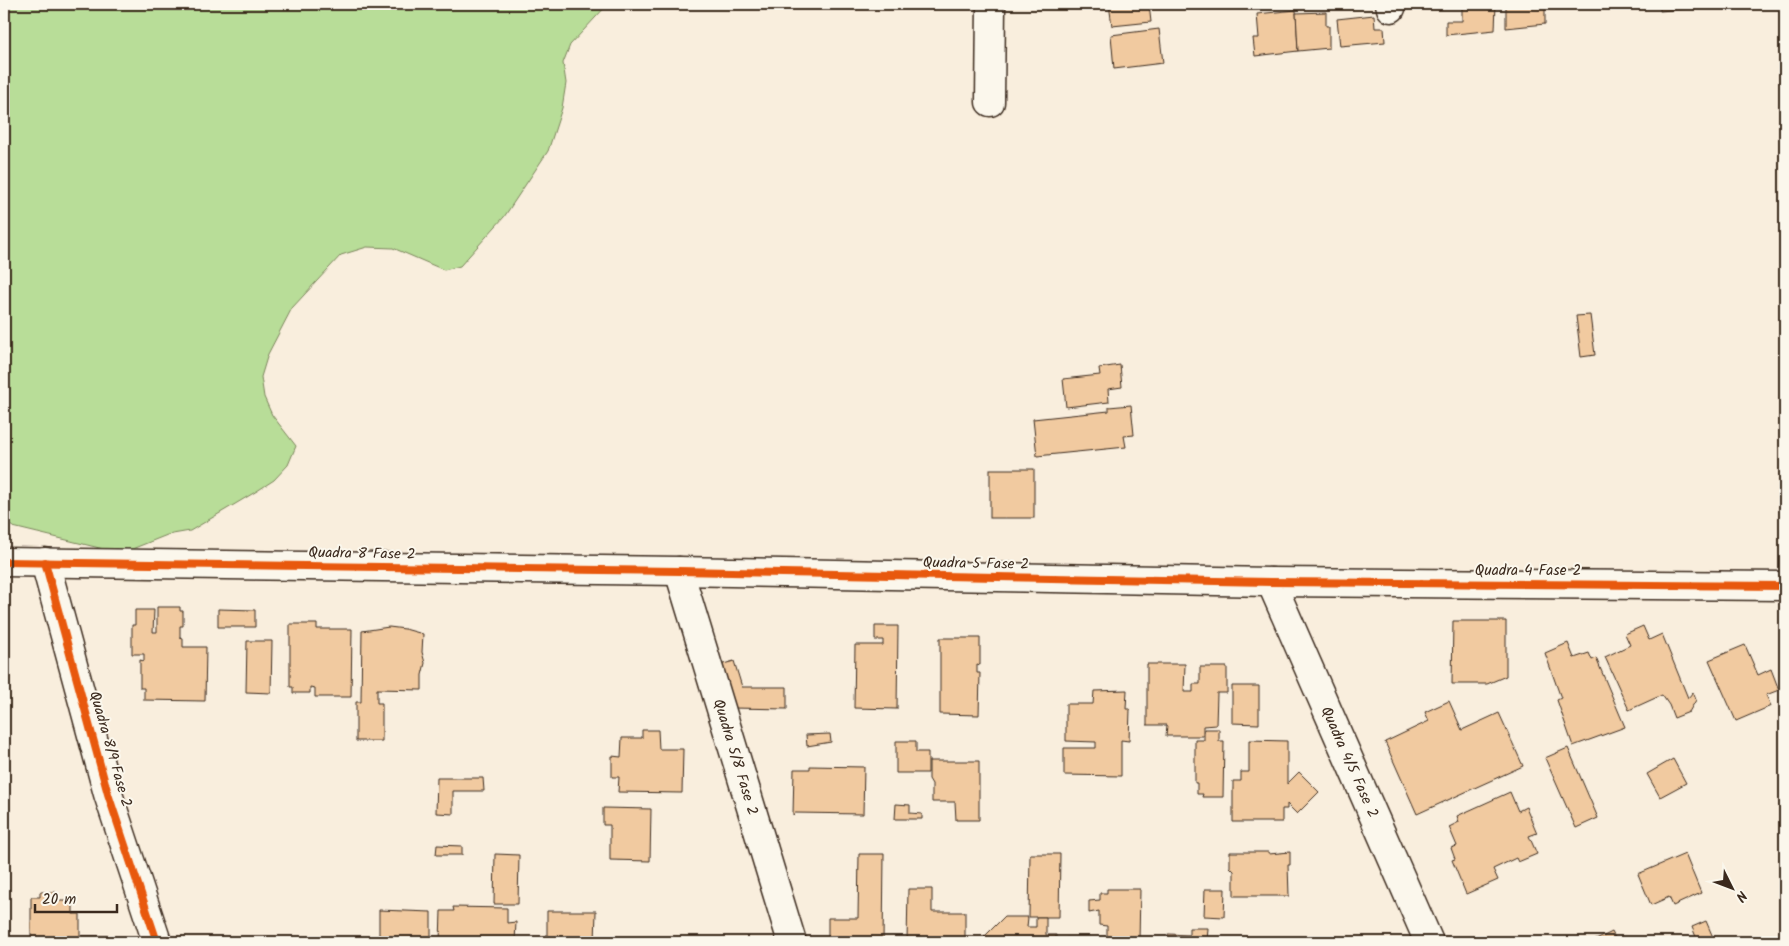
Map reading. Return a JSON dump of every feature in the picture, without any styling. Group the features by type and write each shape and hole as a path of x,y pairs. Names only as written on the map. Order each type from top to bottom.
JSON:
{"street":[{"path":"990,102 991,4"},
{"name":"Quadra 8 Fase 2","path":"4,562 679,571"},
{"name":"Quadra 8/9 Fase 2","path":"45,562 108,794 157,942"},
{"name":"Quadra 5 Fase 2","path":"679,571 1272,582"},
{"name":"Quadra 5/8 Fase 2","path":"679,571 792,942"},
{"name":"Quadra 4 Fase 2","path":"1272,582 1785,586"},
{"name":"Quadra 4/5 Fase 2","path":"1272,582 1430,942"}],"green space":[{"path":"4,4 608,4 570,45 563,63 566,83 562,108 548,151 504,217 460,266 444,270 393,248 367,247 341,255 292,308 268,354 261,377 264,397 272,415 296,446 288,465 274,480 190,531 167,535 132,549 112,551 13,527 4,521"}],"building":[{"path":"1109,4 1158,4 1149,5 1151,22 1112,26"},
{"path":"1249,4 1300,4 1300,6 1249,9"},
{"path":"1462,4 1496,4 1495,30 1446,35 1446,21 1462,21"},
{"path":"1506,4 1545,4 1545,24 1506,28"},
{"path":"1660,4 1692,4 1692,8 1660,11"},
{"path":"1296,10 1298,51 1255,56 1253,38 1259,38 1257,14"},
{"path":"1326,12 1326,26 1329,26 1329,48 1298,51 1296,13"},
{"path":"1374,15 1375,28 1384,28 1385,42 1340,46 1337,19"},
{"path":"1159,29 1163,63 1114,69 1111,35"},
{"path":"1590,315 1595,355 1581,357 1576,316"},
{"path":"1120,365 1122,387 1108,389 1109,402 1066,407 1063,379 1100,375 1099,368"},
{"path":"1131,405 1134,435 1124,436 1126,447 1037,456 1033,419 1109,411 1109,407"},
{"path":"990,469 1034,469 1034,518 990,518"},
{"path":"157,607 180,607 180,611 183,611 183,626 180,626 180,637 183,638 183,647 206,647 205,701 144,700 144,688 140,688 140,660 144,661 144,654 132,654 132,625 135,625 135,610 154,610 153,632 157,632"},
{"path":"218,609 255,610 255,627 218,627"},
{"path":"1453,621 1506,621 1506,676 1487,684 1452,684"},
{"path":"290,624 317,624 317,629 352,629 351,697 315,697 315,688 310,687 310,693 293,693 293,687 290,687"},
{"path":"875,626 898,626 897,709 854,708 855,645 883,645 883,640 875,640"},
{"path":"1643,626 1649,640 1662,634 1688,698 1693,692 1696,700 1689,712 1674,718 1669,705 1662,695 1629,710 1605,657 1630,645 1625,634"},
{"path":"389,627 423,634 422,652 425,663 422,675 422,690 377,689 377,703 382,703 382,741 356,741 356,702 361,702 362,631"},
{"path":"940,638 980,638 980,665 977,664 977,673 980,673 979,715 940,714"},
{"path":"247,641 272,641 271,693 246,692"},
{"path":"1568,643 1574,658 1589,653 1592,660 1596,658 1625,727 1573,746 1557,700 1561,698 1545,653"},
{"path":"1745,645 1758,675 1771,669 1779,690 1766,695 1771,706 1736,721 1709,660"},
{"path":"734,661 742,687 787,687 787,709 733,708 720,665"},
{"path":"1147,664 1185,664 1184,692 1193,692 1193,684 1200,684 1200,667 1227,667 1227,693 1217,693 1216,725 1203,726 1203,736 1166,736 1167,725 1147,725"},
{"path":"1232,686 1259,686 1259,724 1232,723"},
{"path":"1127,690 1126,709 1130,709 1129,741 1121,740 1121,776 1064,775 1064,748 1096,748 1096,742 1066,741 1066,704 1093,704 1094,691"},
{"path":"1449,701 1462,730 1499,713 1523,766 1417,814 1385,742 1429,721 1425,712"},
{"path":"1204,729 1219,729 1219,741 1224,741 1223,797 1202,797 1203,794 1197,794 1197,783 1195,783 1195,740 1204,740"},
{"path":"642,730 658,730 659,749 683,749 682,793 618,792 619,777 612,777 612,756 621,757 622,738 642,738"},
{"path":"830,734 831,742 807,746 806,735"},
{"path":"1249,740 1287,741 1287,784 1299,772 1319,792 1297,814 1287,804 1287,809 1282,809 1282,822 1233,822 1233,781 1241,781 1241,772 1249,772"},
{"path":"896,741 916,741 916,752 928,752 928,773 896,773"},
{"path":"1568,748 1598,818 1576,828 1545,758"},
{"path":"1673,759 1686,783 1660,797 1647,774"},
{"path":"929,761 979,761 979,820 956,820 955,802 932,802"},
{"path":"810,766 864,767 863,814 795,813 793,815 794,769 810,769"},
{"path":"437,778 483,778 484,791 453,791 453,814 436,813"},
{"path":"1510,792 1518,811 1526,807 1537,833 1529,836 1537,854 1518,862 1516,858 1493,869 1498,880 1466,894 1452,860 1455,859 1451,848 1457,846 1449,827 1459,822 1457,816"},
{"path":"896,804 910,805 910,813 922,814 922,819 895,819"},
{"path":"603,808 651,809 650,861 610,860 610,825 603,825"},
{"path":"437,845 462,846 462,855 436,855"},
{"path":"1230,852 1269,852 1269,854 1290,852 1290,865 1288,865 1289,896 1234,896 1234,871 1230,867"},
{"path":"495,854 519,855 518,904 494,904"},
{"path":"859,854 884,854 883,942 828,942 828,918 858,918"},
{"path":"1030,854 1060,854 1059,917 1029,917"},
{"path":"1685,854 1701,893 1673,906 1669,897 1651,905 1638,874"},
{"path":"908,889 932,889 932,912 965,912 965,942 907,942"},
{"path":"1107,889 1140,889 1139,942 1107,942 1107,926 1099,925 1099,911 1089,913 1089,901 1100,900 1100,893 1107,893"},
{"path":"1205,889 1225,889 1224,917 1204,916"},
{"path":"40,892 56,892 57,901 73,901 73,914 80,914 80,936 108,936 107,942 31,942 31,897 40,897"},
{"path":"453,907 507,908 507,923 516,922 515,942 440,942 441,911 454,911"},
{"path":"379,910 431,912 431,942 379,942"},
{"path":"547,911 596,911 595,942 547,942"},
{"path":"1004,917 1028,917 1027,927 1036,927 1036,917 1046,917 1046,935 1056,935 1056,942 989,942 984,937"},
{"path":"1706,921 1715,942 1698,942 1692,927"},
{"path":"1189,928 1208,928 1207,942 1168,942 1168,934 1189,935"},
{"path":"1612,932 1617,942 1594,942 1594,941"},
{"path":"1066,938 1105,939 1105,942 1066,942"}],"cycle path":[{"path":"4,562 679,571 1271,582 1785,586"},
{"path":"45,562 108,794 157,942"}]}
